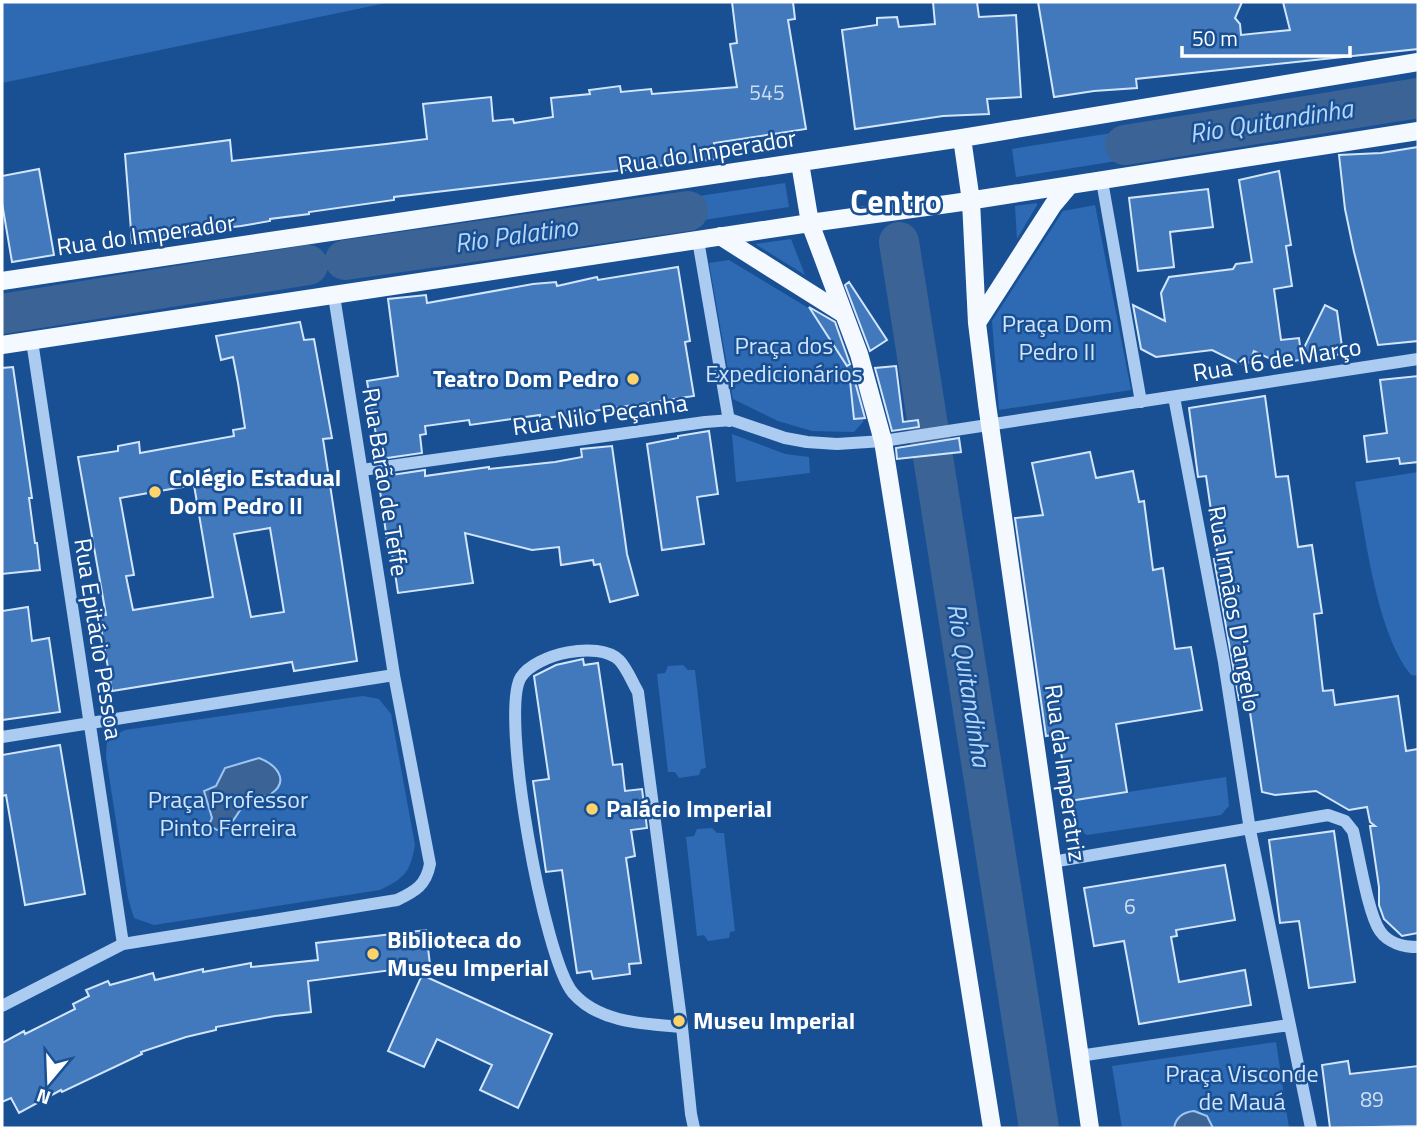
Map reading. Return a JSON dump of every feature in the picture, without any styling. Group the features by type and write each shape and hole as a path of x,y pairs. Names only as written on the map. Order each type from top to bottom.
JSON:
{"main road":[{"name":"Rua do Imperador","path":"2,281 962,138 1418,62"},
{"path":"2,345 720,236 971,201 1418,131"},
{"path":"962,138 971,201 976,323 990,424"},
{"path":"800,163 810,223 859,354 883,441 992,1128"},
{"path":"976,323 1069,186"},
{"path":"720,236 842,313"},
{"name":"Rua da Imperatriz","path":"990,424 1090,1128"}],"street":[{"path":"990,424 1141,402 1102,181"},
{"path":"698,240 729,421"},
{"name":"Rua Barão de Teffe","path":"334,296 394,675"},
{"name":"Rua Epitácio Pessoa","path":"32,341 123,944"},
{"name":"Rua 16 de Março","path":"1141,402 1418,359"},
{"name":"Rua Irmãos D'angelo","path":"1174,397 1224,662 1250,830 1289,1025"},
{"name":"Rua Nilo Peçanha","path":"362,470 705,422 729,421 752,425 785,438 837,444 883,441 990,424"},
{"path":"682,1027 624,1021 584,1004 571,991 559,972 543,919 527,839 516,725 516,694 520,678 530,667 545,659 571,652 598,651 619,660 638,692 682,1027 694,1128"},
{"path":"2,737 394,675 430,864 423,885 397,900 123,944 2,1006"},
{"path":"1052,862 1328,816 1345,821 1353,831 1373,918 1380,932 1389,940 1403,946 1418,947"},
{"path":"1079,1056 1289,1025 1311,1128"}],"green space":[{"path":"2,2 391,2 2,83"},
{"path":"1118,132 1123,160 1016,177 1012,149"},
{"path":"785,183 789,207 690,222 686,198"},
{"path":"1037,205 1017,239 1015,206"},
{"name":"Praça Dom Pedro II","path":"1095,205 1131,390 999,410 992,321 1063,211"},
{"path":"791,239 805,275 755,244"},
{"name":"Praça dos Expedicionários","path":"729,260 825,318 844,346 865,406 863,422 854,432 812,431 778,421 733,399 709,263"},
{"path":"732,434 785,454 809,457 810,473 736,482"},
{"path":"1418,472 1418,676 1411,675 1399,657 1381,610 1355,482"},
{"path":"683,665 688,670 695,670 706,768 701,769 699,775 679,778 675,772 668,772 657,674 665,673 668,666"},
{"name":"Praça Professor Pinto Ferreira","path":"363,696 379,699 391,714 415,845 411,862 401,878 380,890 154,925 134,918 128,898 106,757 107,739 125,730"},
{"path":"1226,777 1229,806 1221,815 1087,835 1073,827 1069,801"},
{"path":"712,828 717,833 724,833 735,931 730,932 729,938 708,941 704,935 697,936 686,837 694,836 697,829"},
{"name":"Praça Visconde de Mauá","path":"1276,1042 1289,1128 1122,1128 1112,1066"}],"shaded area":[{"path":"259,758 270,764 278,773 280,783 277,789 271,794 249,801 224,828 217,830 209,825 212,818 204,791 216,786 225,768"},
{"path":"1194,1111 1207,1116 1213,1128 1174,1128 1181,1116"}],"building":[{"path":"732,2 793,2 795,19 788,20 806,129 714,143 716,159 394,197 394,200 309,212 241,226 157,236 158,241 132,243 125,154 230,140 232,161 427,139 423,104 491,97 493,121 513,119 514,123 553,117 551,98 590,94 589,90 620,86 621,92 651,89 652,94 737,87 730,44 737,43"},
{"path":"933,2 977,2 979,17 1016,15 1021,97 987,99 989,114 943,116 855,129 842,30 877,25 877,18 897,17 899,27 935,24"},
{"path":"1038,2 1242,2 1235,18 1240,24 1241,35 1290,30 1283,2 1418,2 1418,49 1136,79 1137,88 1054,97"},
{"path":"1418,147 1418,341 1378,345 1345,209 1339,155 1381,153"},
{"path":"39,169 54,255 12,262 2,203 2,176"},
{"path":"1279,171 1291,245 1286,246 1292,286 1274,289 1281,340 1299,338 1301,354 1325,305 1337,311 1343,354 1279,363 1254,351 1249,363 1240,364 1212,350 1156,357 1141,349 1133,305 1165,321 1161,293 1169,277 1233,269 1236,264 1252,262 1239,180"},
{"path":"1208,189 1213,227 1170,232 1174,267 1138,271 1129,198"},
{"path":"678,267 690,341 685,342 694,396 540,419 540,415 470,425 469,420 425,426 426,434 420,435 422,453 380,459 367,381 398,376 388,299 426,295 427,303 533,284 556,282 557,286 597,277 598,280"},
{"path":"849,282 887,340 870,351 845,285"},
{"path":"809,307 835,322 850,364 847,366"},
{"path":"300,322 304,340 314,339 332,438 323,439 357,661 294,671 292,662 112,691 99,616 106,615 78,457 118,451 118,446 139,442 140,453 234,436 233,430 245,428 233,357 221,360 216,336","holes":["194,485 213,597 133,610 126,576 134,575 120,498","270,528 284,612 251,617 234,534"]},
{"path":"896,366 903,422 918,420 919,427 892,431 875,368"},
{"path":"13,367 40,570 2,574 2,368"},
{"path":"849,371 852,371 865,418 854,419"},
{"path":"1418,376 1418,462 1400,464 1399,458 1367,462 1364,436 1387,433 1380,380"},
{"path":"1265,396 1276,477 1288,476 1298,547 1312,545 1322,613 1314,614 1323,691 1333,690 1335,705 1398,696 1406,751 1418,749 1418,933 1402,936 1384,919 1379,905 1370,826 1375,826 1370,822 1367,807 1349,810 1316,791 1275,795 1262,792 1248,699 1239,700 1214,559 1218,559 1206,476 1198,477 1189,408"},
{"path":"709,431 718,494 697,497 704,544 662,550 647,444"},
{"path":"959,438 961,452 897,459 896,448"},
{"path":"612,446 627,554 638,595 610,602 600,564 594,565 593,560 561,565 559,547 532,550 465,533 473,583 398,593 378,477 425,470 425,476 555,462 582,457 581,449"},
{"path":"1090,452 1096,478 1133,471 1139,502 1144,501 1153,570 1163,568 1175,649 1191,647 1202,710 1116,724 1127,792 1069,801 1058,734 1046,736 1015,518 1043,515 1032,463"},
{"path":"28,607 32,641 49,638 60,712 2,720 2,611"},
{"name":"Palácio Imperial","path":"583,659 584,665 598,663 613,765 622,764 625,791 642,789 647,828 631,830 635,856 626,858 641,963 629,964 630,974 593,979 591,971 577,973 562,870 546,872 533,781 549,779 534,676 556,665"},
{"path":"60,745 85,894 25,905 6,795 2,796 2,755"},
{"path":"1334,831 1355,982 1309,988 1299,921 1280,923 1269,840"},
{"path":"1225,865 1235,920 1176,930 1177,936 1171,937 1179,982 1245,970 1251,1005 1139,1024 1124,941 1094,946 1084,888"},
{"path":"426,930 430,965 308,981 311,1012 216,1027 216,1030 141,1052 142,1054 62,1092 61,1090 19,1113 11,1098 2,1102 2,1043 75,1009 73,1004 89,996 86,990 108,981 110,985 153,973 155,980 203,969 203,972 251,963 251,967 318,960 316,943"},
{"path":"422,975 552,1034 518,1108 480,1090 492,1065 437,1039 424,1067 388,1051"},
{"path":"1348,1061 1350,1074 1418,1066 1418,1126 1330,1128 1322,1065"}],"waterway":[{"name":"Rio Quitandinha","path":"1125,145 1418,98"},
{"name":"Rio Palatino","path":"345,260 688,211"},
{"name":"Rio Quitandinha","path":"899,242 1039,1128"},
{"name":"Rio Palatino","path":"2,314 308,265"}],"place":[{"name":"Teatro Dom Pedro","path":"633,379"},
{"name":"Colégio Estadual Dom Pedro II","path":"155,492"},
{"name":"Palácio Imperial","path":"592,809"},
{"name":"Biblioteca do Museu Imperial","path":"373,954"},
{"name":"Museu Imperial","path":"679,1021"}],"district":[{"name":"Centro","path":"896,202"}]}
